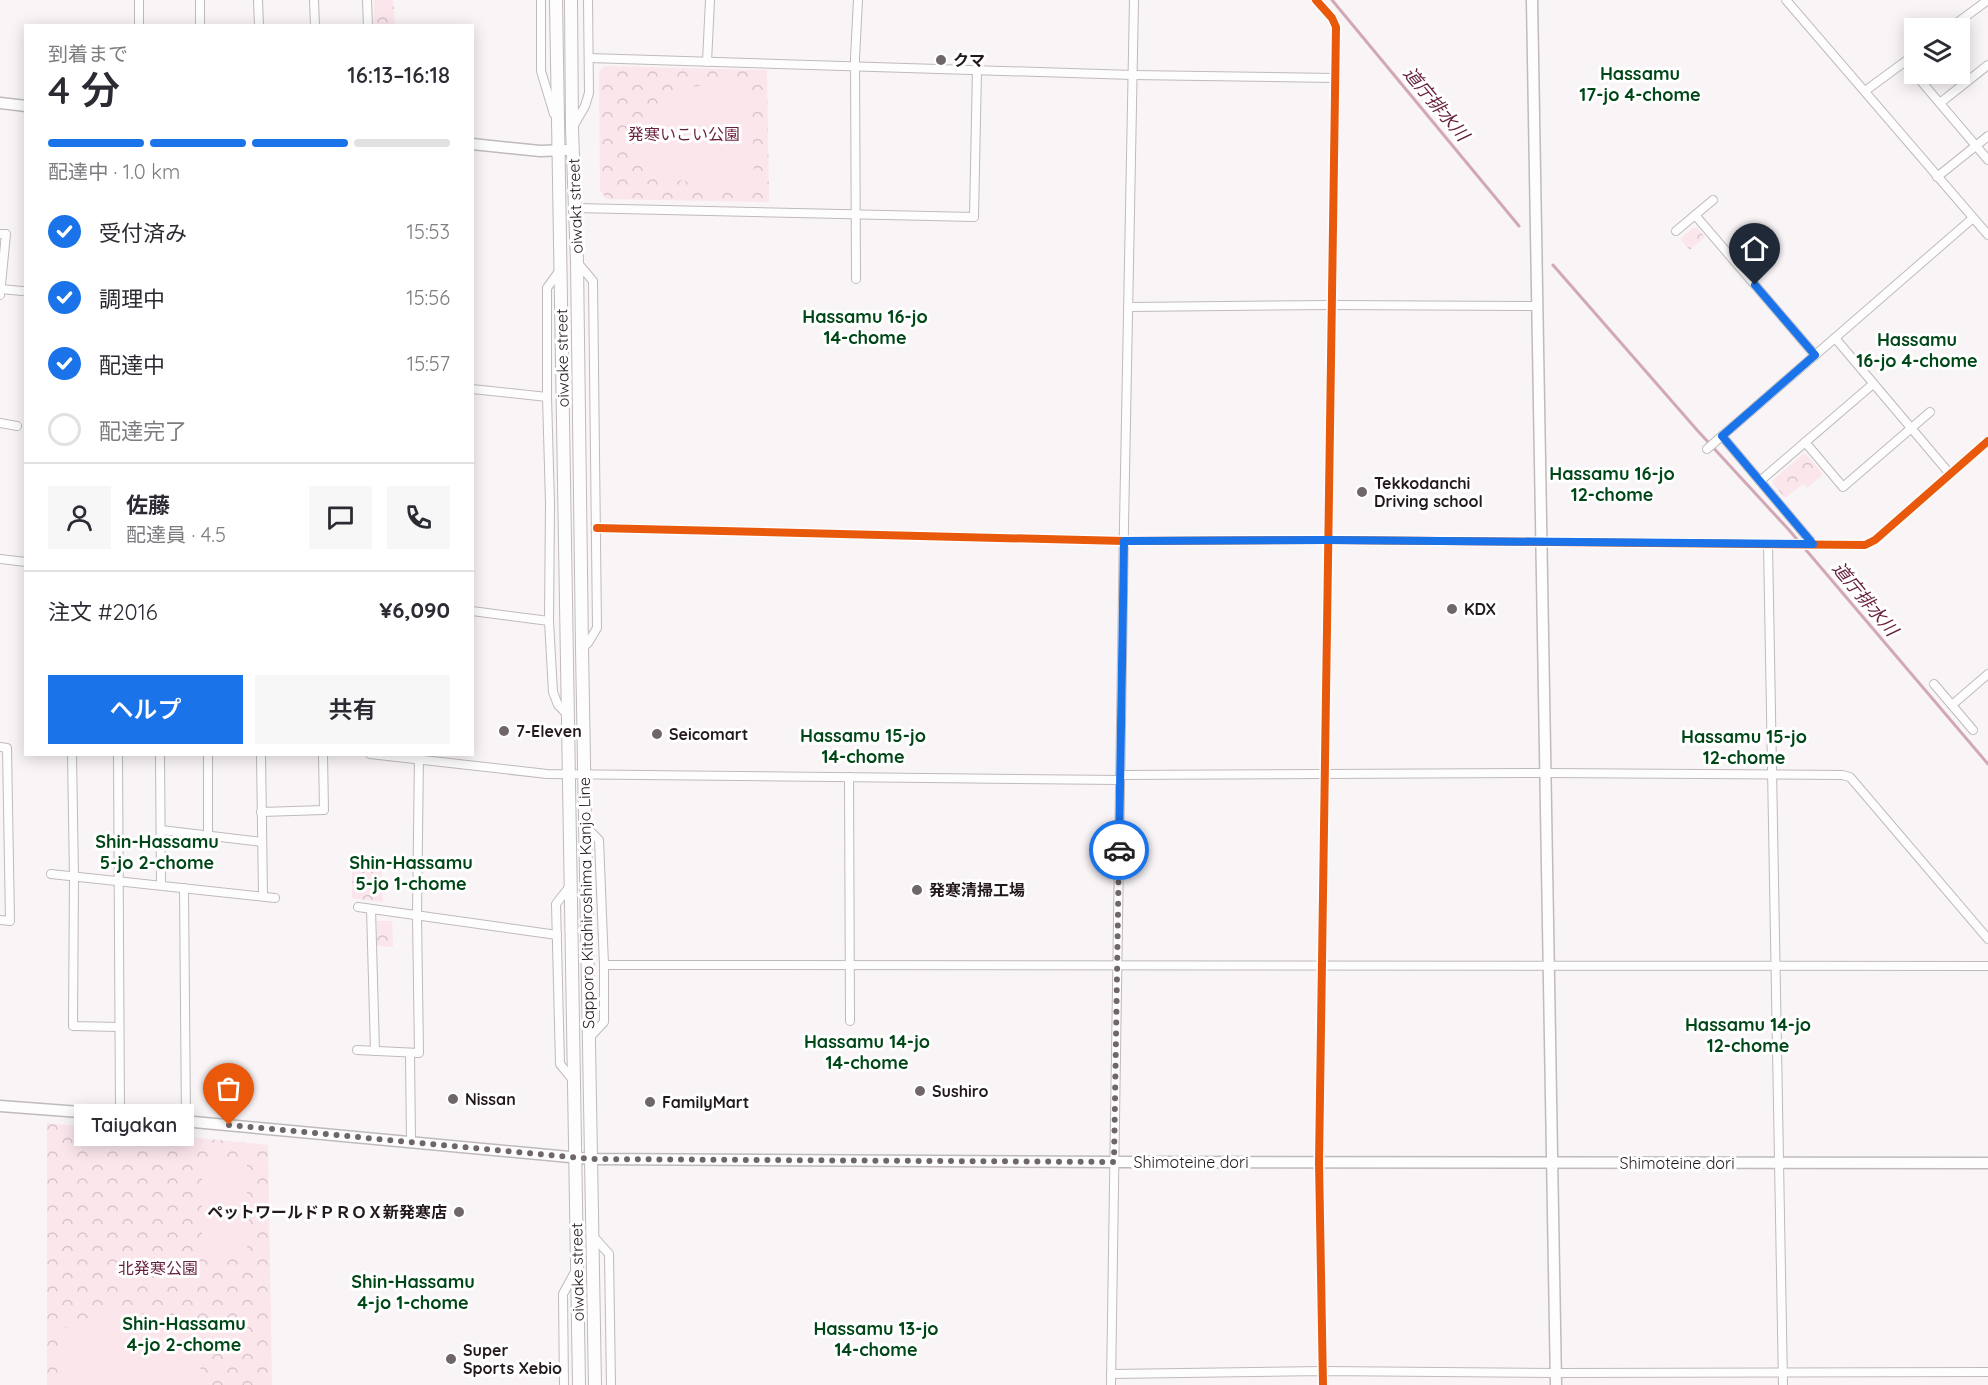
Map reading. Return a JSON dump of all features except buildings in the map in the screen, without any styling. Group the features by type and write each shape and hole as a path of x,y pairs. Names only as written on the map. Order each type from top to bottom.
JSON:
{"main road":[{"name":"oiwake street","path":"556,0 568,715"},
{"path":"474,144 540,151 573,150 571,0"},
{"path":"1532,0 1556,1385"},
{"path":"0,103 24,106"},
{"name":"oiwakt street","path":"573,150 577,262"},
{"name":"oiwake street","path":"577,262 582,648"},
{"name":"Sapporo Kitahiroshima Kanjo Line","path":"582,648 591,1159"},
{"name":"Sapporo Kitahiroshima Kanjo Line","path":"568,715 575,1158"},
{"name":"Shimoteine dori","path":"0,1106 591,1159 1988,1163"},
{"name":"oiwake street","path":"575,1158 579,1385"},
{"name":"oiwake street","path":"591,1159 595,1385"}],"street":[{"path":"138,0 139,24"},
{"path":"200,0 200,24"},
{"path":"258,0 259,24"},
{"path":"314,0 315,24"},
{"path":"367,0 368,24"},
{"path":"541,0 541,70 558,130"},
{"path":"572,129 585,106 589,93 588,0"},
{"path":"707,62 710,0"},
{"path":"856,279 855,66 858,0"},
{"path":"1111,1385 1134,0"},
{"path":"1316,0 1332,18 1336,27 1319,1161 1323,1385"},
{"path":"1786,0 1988,235"},
{"path":"1964,18 1988,0"},
{"path":"589,58 1132,75 1335,78"},
{"path":"1865,91 1904,63"},
{"path":"1940,103 1988,65"},
{"path":"576,208 974,217 977,69"},
{"path":"1924,84 1988,160"},
{"path":"1937,177 1988,136"},
{"path":"1676,231 1713,200"},
{"path":"1695,215 1815,355"},
{"path":"1707,449 1973,218"},
{"path":"0,234 6,234 0,295"},
{"path":"577,262 593,281 597,528 597,628 582,648"},
{"path":"561,270 547,288 549,621 553,692 558,705 568,715"},
{"path":"0,289 22,291"},
{"path":"1129,307 1538,306"},
{"path":"1835,338 1950,474"},
{"path":"1760,481 1873,384"},
{"path":"474,389 547,397"},
{"path":"1805,442 1844,487 1930,412"},
{"path":"0,423 17,426"},
{"path":"1721,437 1760,481 1810,544"},
{"path":"597,528 1124,541 1542,541 1865,545 1875,540 1988,441"},
{"path":"1768,544 1783,1385"},
{"path":"0,559 24,562"},
{"path":"474,611 549,621"},
{"path":"1952,705 1988,674"},
{"path":"1934,684 1973,730"},
{"path":"0,747 7,748 10,921 0,920"},
{"path":"72,756 73,1026 119,1027"},
{"path":"118,756 120,1115"},
{"path":"160,756 161,885"},
{"path":"208,756 208,834"},
{"path":"261,756 263,896"},
{"path":"261,812 324,810 323,756"},
{"path":"394,756 569,774 1120,777 1546,772 1850,777 1988,939"},
{"path":"357,1050 419,1053 417,916 419,758"},
{"path":"849,777 850,1021"},
{"path":"585,826 599,840 604,964 604,1022 589,1038"},
{"path":"161,830 261,842"},
{"path":"51,874 275,898"},
{"path":"571,884 556,904 560,1064 574,1082"},
{"path":"184,888 186,1121"},
{"path":"357,907 557,935"},
{"path":"371,909 375,1051"},
{"path":"604,964 1988,966"},
{"path":"411,1053 411,1142"},
{"path":"592,1236 609,1254 611,1385"},
{"path":"564,1385 563,1293 577,1268"},
{"path":"1111,1374 1323,1371 1988,1372"}],"green space":[{"path":"374,0 393,0 395,24 374,24"},
{"name":"発寒いこい公園","path":"605,66 767,70 769,202 606,199 600,190 599,71"},
{"path":"727,84 752,90 754,179 741,190 645,175 646,149 651,124 664,103 691,87"},
{"path":"1693,228 1697,228 1705,237 1690,250 1680,239"},
{"path":"1803,454 1807,455 1823,474 1807,488 1803,484 1785,498 1773,484 1773,480"},
{"path":"352,859 381,862 383,902 352,898"},
{"path":"377,921 392,921 393,947 377,946"},
{"name":"北発寒公園","path":"47,1123 268,1145 272,1385 47,1385"},
{"path":"247,1161 247,1258 202,1258 202,1162"},
{"path":"112,1312 136,1312 159,1322 170,1330 190,1350 202,1373 205,1385 60,1385 60,1330 88,1318"}],"waterway":[{"name":"道庁排水川","path":"1332,0 1519,226"},
{"name":"道庁排水川","path":"1553,265 1697,430 1789,530 1988,764"}],"cycle path":[{"path":"1316,0 1332,18 1336,27 1319,1162 1323,1385"},
{"path":"597,528 1124,541 1328,540 1865,545 1875,540 1988,441"}],"way so far":[{"path":"229,1125 591,1159 1114,1162 1119,850"}],"place":[{"name":"クマ","path":"941,60"},
{"name":"Tekkodanchi Driving school","path":"1362,492"},
{"name":"KDX","path":"1452,609"},
{"name":"7-Eleven","path":"504,731"},
{"name":"Seicomart","path":"657,734"},
{"name":"発寒清掃工場","path":"917,890"},
{"name":"Sushiro","path":"920,1091"},
{"name":"Nissan","path":"453,1099"},
{"name":"FamilyMart","path":"650,1102"},
{"name":"Taiyakan","path":"229,1125"},
{"name":"ペットワールドＰＲＯＸ新発寒店","path":"459,1212"},
{"name":"Super Sports Xebio","path":"451,1359"}],"district":[{"name":"Hassamu 17-jo 4-chome","path":"1640,84"},
{"name":"Hassamu 16-jo 14-chome","path":"865,327"},
{"name":"Hassamu 16-jo 4-chome","path":"1917,350"},
{"name":"Hassamu 16-jo 12-chome","path":"1612,484"},
{"name":"Hassamu 15-jo 14-chome","path":"863,746"},
{"name":"Hassamu 15-jo 12-chome","path":"1744,747"},
{"name":"Shin-Hassamu 5-jo 2-chome","path":"157,852"},
{"name":"Shin-Hassamu 5-jo 1-chome","path":"411,873"},
{"name":"Hassamu 14-jo 12-chome","path":"1748,1035"},
{"name":"Hassamu 14-jo 14-chome","path":"867,1052"},
{"name":"Shin-Hassamu 4-jo 1-chome","path":"413,1292"},
{"name":"Shin-Hassamu 4-jo 2-chome","path":"184,1334"},
{"name":"Hassamu 13-jo 14-chome","path":"876,1339"}],"route":[{"path":"1119,850 1124,541 1328,540 1813,544 1722,436 1815,355 1755,285"}]}
